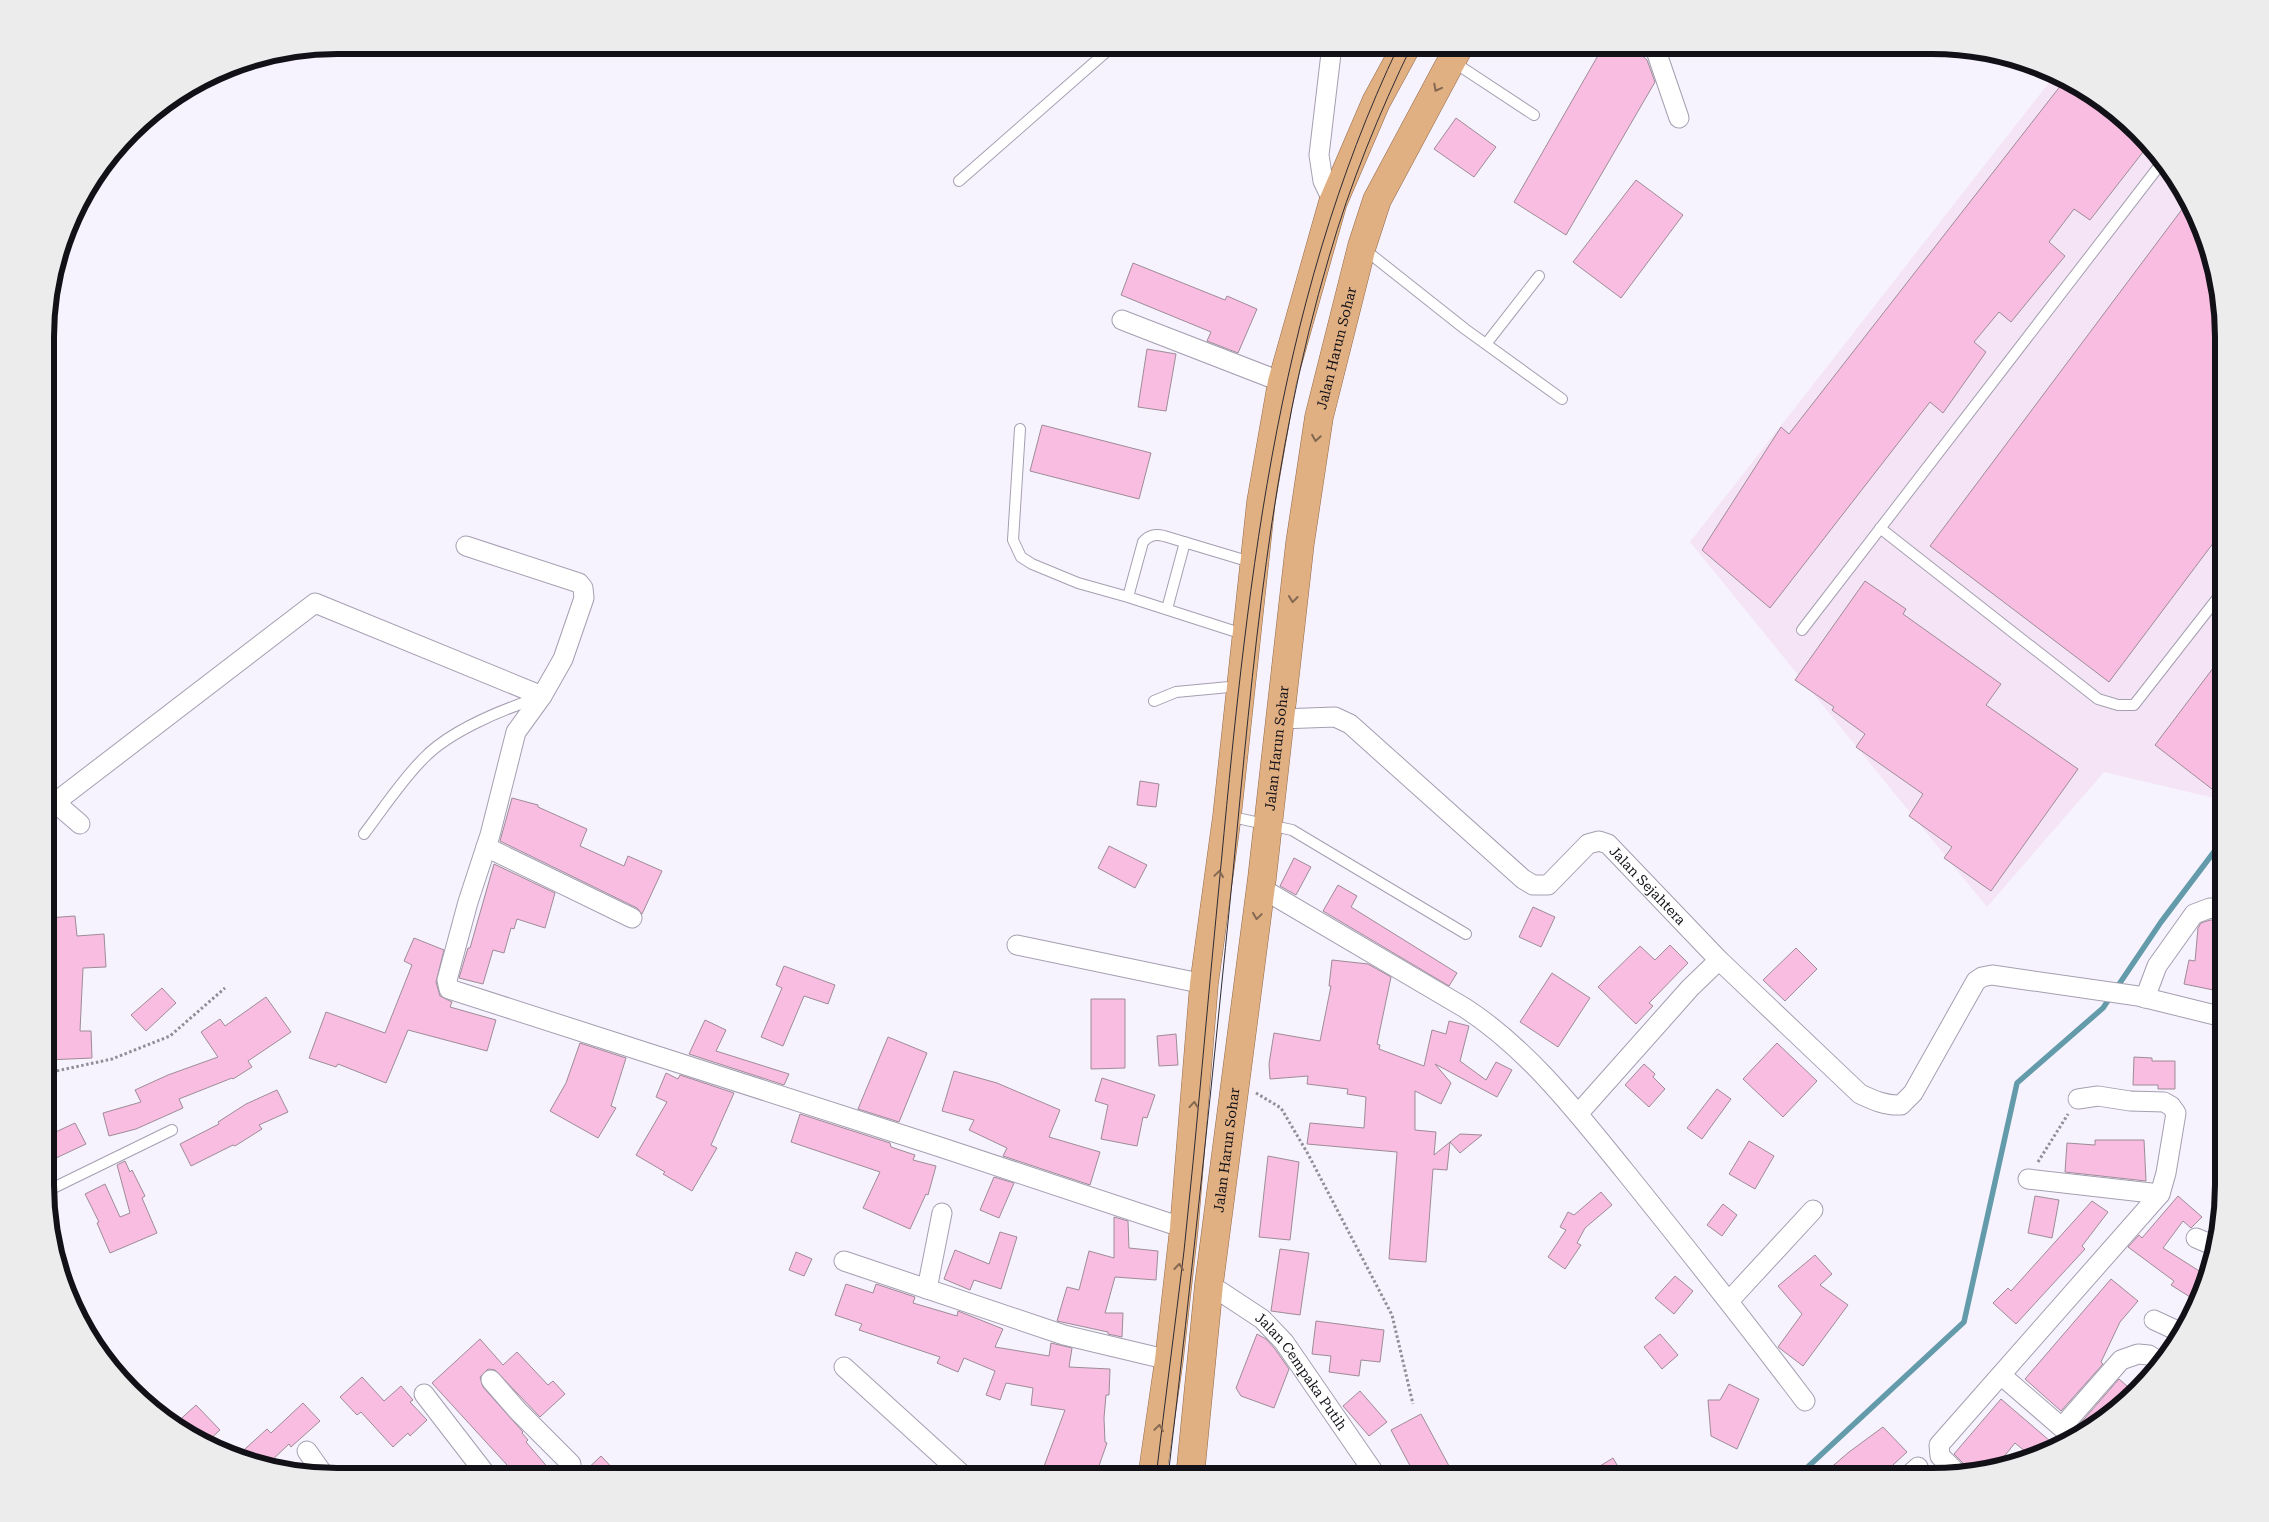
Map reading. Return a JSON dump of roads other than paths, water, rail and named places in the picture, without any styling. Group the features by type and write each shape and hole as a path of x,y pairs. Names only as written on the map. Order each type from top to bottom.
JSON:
{"highway":[{"path":"1153,1468 1169,1360 1184,1228 1204,984 1227,816 1262,502 1282,382 1333,202 1376,102 1402,54"},
{"name":"Jalan Harun Sohar","path":"1194,1468 1209,1284 1268,824 1300,543 1319,417 1362,246 1377,200 1455,54"}],"street":[{"path":"1331,54 1319,155 1323,181 1333,202"},
{"path":"1657,54 1679,118"},
{"path":"1122,320 1282,382"},
{"path":"466,546 579,583 583,588 584,598 564,658 542,696 516,732 486,847 468,902 447,980 449,988 1184,1228"},
{"path":"54,802 315,603 542,696"},
{"name":"Jalan Sejahtera","path":"1280,719 1334,717 1350,724 1532,885 1548,885 1588,844 1599,841 1608,844 1719,960 1860,1094 1876,1101 1893,1106 1901,1105 1913,1093 1976,981 1982,977 1992,975 2141,997"},
{"path":"54,804 58,804 65,809 80,824"},
{"path":"486,847 632,918"},
{"path":"1260,888 1490,1024 1511,1043 1578,1114 1729,1301 1806,1401"},
{"path":"2215,910 2203,909 2194,914 2158,966 2141,997 2215,1015"},
{"path":"1017,945 1204,984"},
{"path":"1578,1114 1690,988 1719,960"},
{"path":"1952,1468 1940,1456 1939,1445 2160,1194 2166,1172 2176,1113 2171,1106 2164,1102 2098,1096 2078,1099"},
{"path":"2028,1179 2160,1194"},
{"path":"1729,1301 1813,1210"},
{"path":"926,1289 942,1212"},
{"path":"2196,1238 2209,1244"},
{"path":"844,1261 1064,1334 1169,1360"},
{"name":"Jalan Cempaka Putih","path":"1209,1284 1262,1319 1284,1342 1371,1468"},
{"path":"2154,1320 2175,1330"},
{"path":"2069,1432 2121,1360 2138,1354 2149,1355 2156,1359"},
{"path":"844,1367 955,1468"},
{"path":"2001,1374 2069,1433"},
{"path":"491,1380 518,1411 571,1464 571,1468"},
{"path":"424,1394 481,1468"},
{"path":"307,1451 319,1468"}],"lane":[{"path":"959,181 1104,54"},
{"path":"1457,54 1534,115"},
{"path":"1802,630 2159,166"},
{"path":"1362,246 1486,344 1562,399"},
{"path":"1486,344 1540,276"},
{"path":"1020,429 1013,540 1015,548 1021,557 1032,564 1078,583 1247,635"},
{"path":"1880,528 2098,699 2118,705 2134,705 2215,601"},
{"path":"1128,597 1143,542 1148,536 1156,534 1255,563"},
{"path":"1167,609 1185,542"},
{"path":"1154,701 1176,692 1241,686"},
{"path":"364,834 423,758 460,731 508,707 542,696"},
{"path":"1227,816 1292,830 1466,934"},
{"path":"54,1188 158,1135 172,1130"}],"waterway":[{"path":"1807,1468 1964,1322 2017,1083 2103,1008 2161,922 2215,851"}],"tram line":[{"path":"1157,1468 1184,1251 1241,671 1272,457 1294,351 1322,247 1356,145 1395,54"},
{"path":"1169,1468 1202,1174 1248,717 1266,562 1278,484 1309,332 1337,230 1366,149 1408,54"}]}
